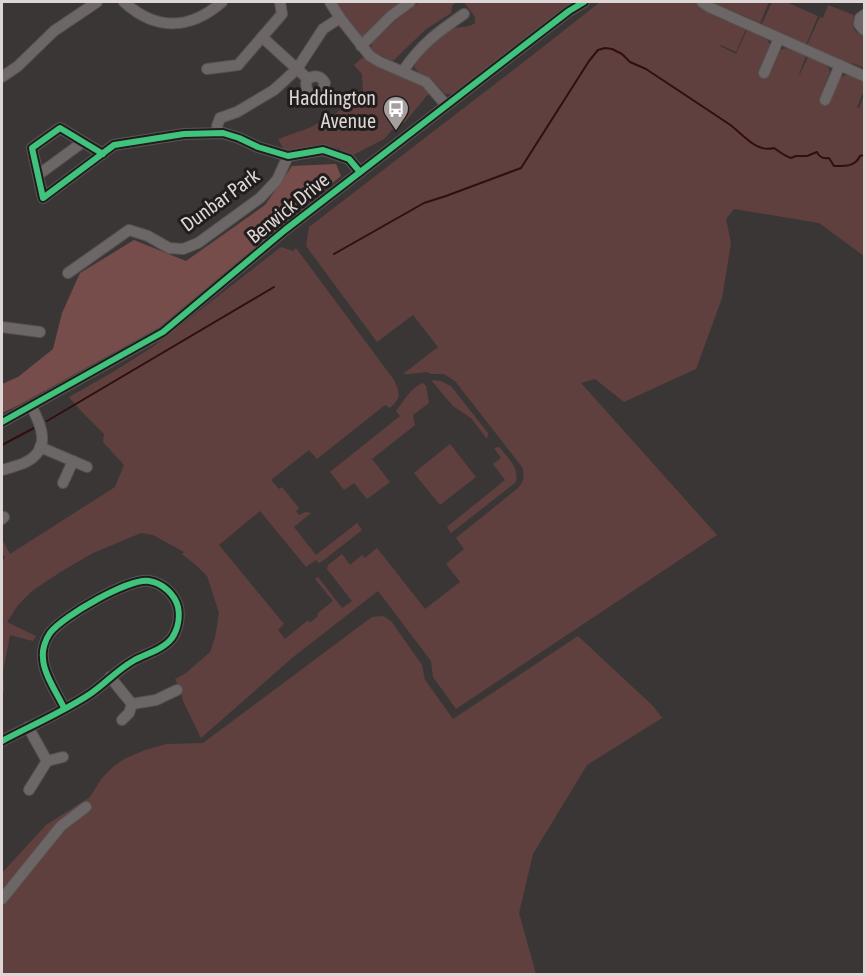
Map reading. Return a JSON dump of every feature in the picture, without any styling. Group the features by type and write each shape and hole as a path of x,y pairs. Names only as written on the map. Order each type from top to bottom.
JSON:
{"street":[{"path":"2,77 18,66 54,31 97,2"},
{"path":"124,2 144,17 172,24 199,18 222,2"},
{"path":"207,69 237,65 282,14 280,2"},
{"path":"330,2 370,56 426,82 446,105"},
{"path":"361,46 391,16 410,2"},
{"name":"Berwick Drive","path":"2,422 163,332 285,230 569,11 584,2"},
{"path":"702,2 864,76"},
{"path":"403,71 426,42 465,14"},
{"path":"864,15 860,18 859,24 864,30"},
{"path":"218,133 217,126 220,118 237,112 273,90 297,69 323,30 340,18"},
{"path":"262,37 308,79"},
{"path":"764,73 779,38"},
{"path":"825,100 840,65"},
{"name":"Dunbar Park","path":"103,154 60,128 32,148 43,198 103,154 114,145 184,134 223,133 288,156 323,150 349,159 360,172"},
{"path":"38,175 83,142"},
{"name":"Dunbar Park","path":"68,273 129,230 148,236 170,248 183,249 198,243 260,198 277,180 288,156"},
{"path":"2,327 40,332"},
{"path":"2,470 26,462 40,447 43,436 31,406"},
{"path":"40,447 87,466"},
{"path":"63,483 73,461"},
{"path":"2,741 91,694 132,661 162,647 172,639 179,615 172,595 164,587 144,581 118,589 60,623 50,633 44,645 42,658 44,668 64,708"},
{"path":"110,677 132,704"},
{"path":"132,704 156,700 177,690"},
{"path":"122,720 129,713 132,704"},
{"path":"28,727 46,761"},
{"path":"29,790 46,761 63,757"},
{"path":"2,899 61,826 86,807"}],"shaded area":[{"path":"337,2 402,2 384,15 362,37 339,8"},
{"path":"419,2 456,2 452,6 451,13 425,30 393,61 374,52 371,48 372,43"},
{"path":"464,2 575,2 453,94 445,94 431,78 422,76 414,67 425,51 447,32 475,23 475,17"},
{"path":"600,2 696,2 713,15 746,29 736,52 720,46 736,54 747,30 767,39 770,45 758,73 768,77 780,50 786,48 806,56 799,74 808,57 825,64 830,72 819,100 828,104 840,78 847,74 864,82 864,90 857,107 859,108 864,95 864,256 819,223 734,209 726,219 731,243 722,298 696,369 624,402 595,379 581,383 717,535 456,709 433,677 431,661 378,591 292,658 201,738 175,679 186,673 210,652 219,613 207,576 182,554 184,552 153,535 141,533 93,553 62,571 32,591 18,605 7,622 36,636 33,641 10,635 3,672 4,691 2,692 2,561 5,558 2,551 2,539 10,554 115,487 124,465 103,442 104,434 69,397 154,346 281,247 293,251 296,248 394,380 399,395 390,408 385,405 317,459 309,450 271,480 279,489 282,487 299,508 296,511 299,515 305,512 311,513 294,527 316,555 357,523 362,530 324,560 319,563 316,560 306,567 260,511 219,545 284,624 278,630 285,639 307,621 311,622 333,601 315,579 318,577 342,608 352,601 327,569 328,565 342,554 350,565 362,555 365,558 377,548 425,609 460,582 446,564 464,549 456,538 518,488 523,478 522,467 455,381 444,374 427,372 403,374 438,347 413,315 377,342 306,246 309,227"},
{"path":"712,2 769,2 760,23"},
{"path":"772,2 786,2 818,16 806,45 762,24"},
{"path":"828,5 854,15 854,28 864,36 864,68 852,63 851,65 807,45"},
{"path":"363,57 380,68 424,85 430,92 405,122 392,130 384,139 351,156 339,148 322,145 286,154 278,139 309,128 334,115 363,92 362,74 354,65"},
{"path":"336,164 341,176 160,327 2,413 2,384 18,377 53,349 62,313 80,273 134,240 186,261 265,205 292,166"},
{"path":"431,380 441,381 451,386 488,433 487,439 471,418 453,406"},
{"path":"423,383 426,386 429,403 413,415 415,425 372,459 390,482 367,499 354,483 344,490 330,472 400,416 396,411 411,391"},
{"path":"450,444 476,477 440,505 414,473"},
{"path":"499,447 514,467 516,482 451,533 447,527 505,480 493,464 501,458 494,448"},
{"path":"383,616 391,621 422,665 425,680 453,719 578,636 653,706 662,718 587,765 533,854 519,913 536,974 2,974 2,873 46,825 90,797 102,778 124,759 166,744 203,743 372,617"}],"waterway":[{"path":"334,254 424,203 521,168 589,61 598,50 605,48 622,54 630,62 646,69 761,148 774,148 791,158 817,152 822,157 829,158 834,166 852,164 864,155"},
{"path":"47,421 274,287"},
{"path":"2,445 34,428"}],"cycle path":[{"path":"2,422 163,332 285,230 569,11 584,2"},
{"path":"103,154 60,128 32,148 43,198 114,145 184,134 223,133 288,156 323,150 349,159 360,172"},
{"path":"2,741 80,701 127,665 168,642 176,631 179,615 178,607 168,590 149,581 127,585 82,608 50,633 43,648 44,664 64,708"}],"place":[{"name":"Haddington Avenue","path":"396,132"}]}
